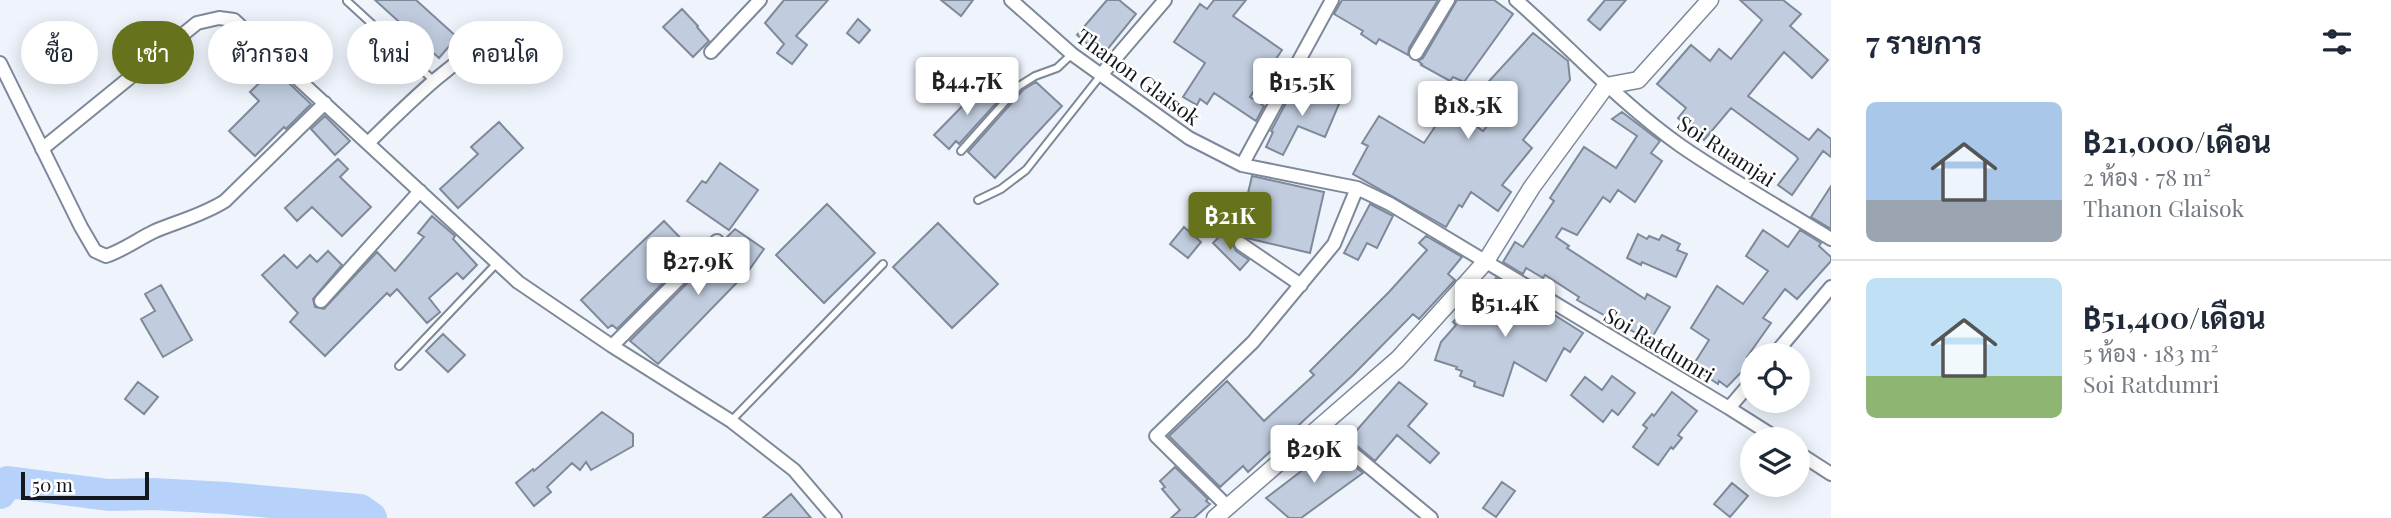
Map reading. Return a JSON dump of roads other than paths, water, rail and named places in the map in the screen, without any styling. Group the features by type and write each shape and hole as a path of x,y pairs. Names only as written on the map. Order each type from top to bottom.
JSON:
{"street":[{"path":"712,52 760,0"},
{"name":"Thanon Glaisok","path":"1011,0 1072,54 1189,138 1242,165 1357,188 1390,204 1486,261"},
{"path":"1101,75 1165,0"},
{"path":"1242,165 1332,0"},
{"path":"1416,53 1448,0"},
{"name":"Soi Ruamjai","path":"1516,0 1552,31 1606,86 1681,146 1831,239"},
{"path":"1215,518 1398,359 1486,261 1532,187 1606,86 1638,80 1710,0"},
{"path":"42,149 197,23 219,18 234,20 527,289 731,421 794,470 835,518"},
{"path":"0,63 81,227 95,251 106,256 125,249 154,232 209,211 225,201 325,103"},
{"path":"368,143 429,84"},
{"path":"1228,507 1156,436 1253,342 1335,244 1357,188"},
{"path":"321,301 420,191"},
{"path":"612,346 717,241"},
{"path":"1241,244 1301,285"},
{"name":"Soi Ratdumri","path":"1486,261 1759,427"},
{"path":"1784,343 1831,287"},
{"path":"1729,408 1740,395"},
{"path":"1321,427 1431,518"},
{"path":"1810,460 1831,474"}],"lane":[{"path":"346,1 368,21"},
{"path":"961,151 1019,86 1056,68 1072,54"},
{"path":"978,200 1000,190 1026,170 1101,75"},
{"path":"399,366 497,263"},
{"path":"731,421 883,264"}],"waterway":[{"path":"0,493 8,482 109,495 154,494 226,498 360,510 371,518"}]}
